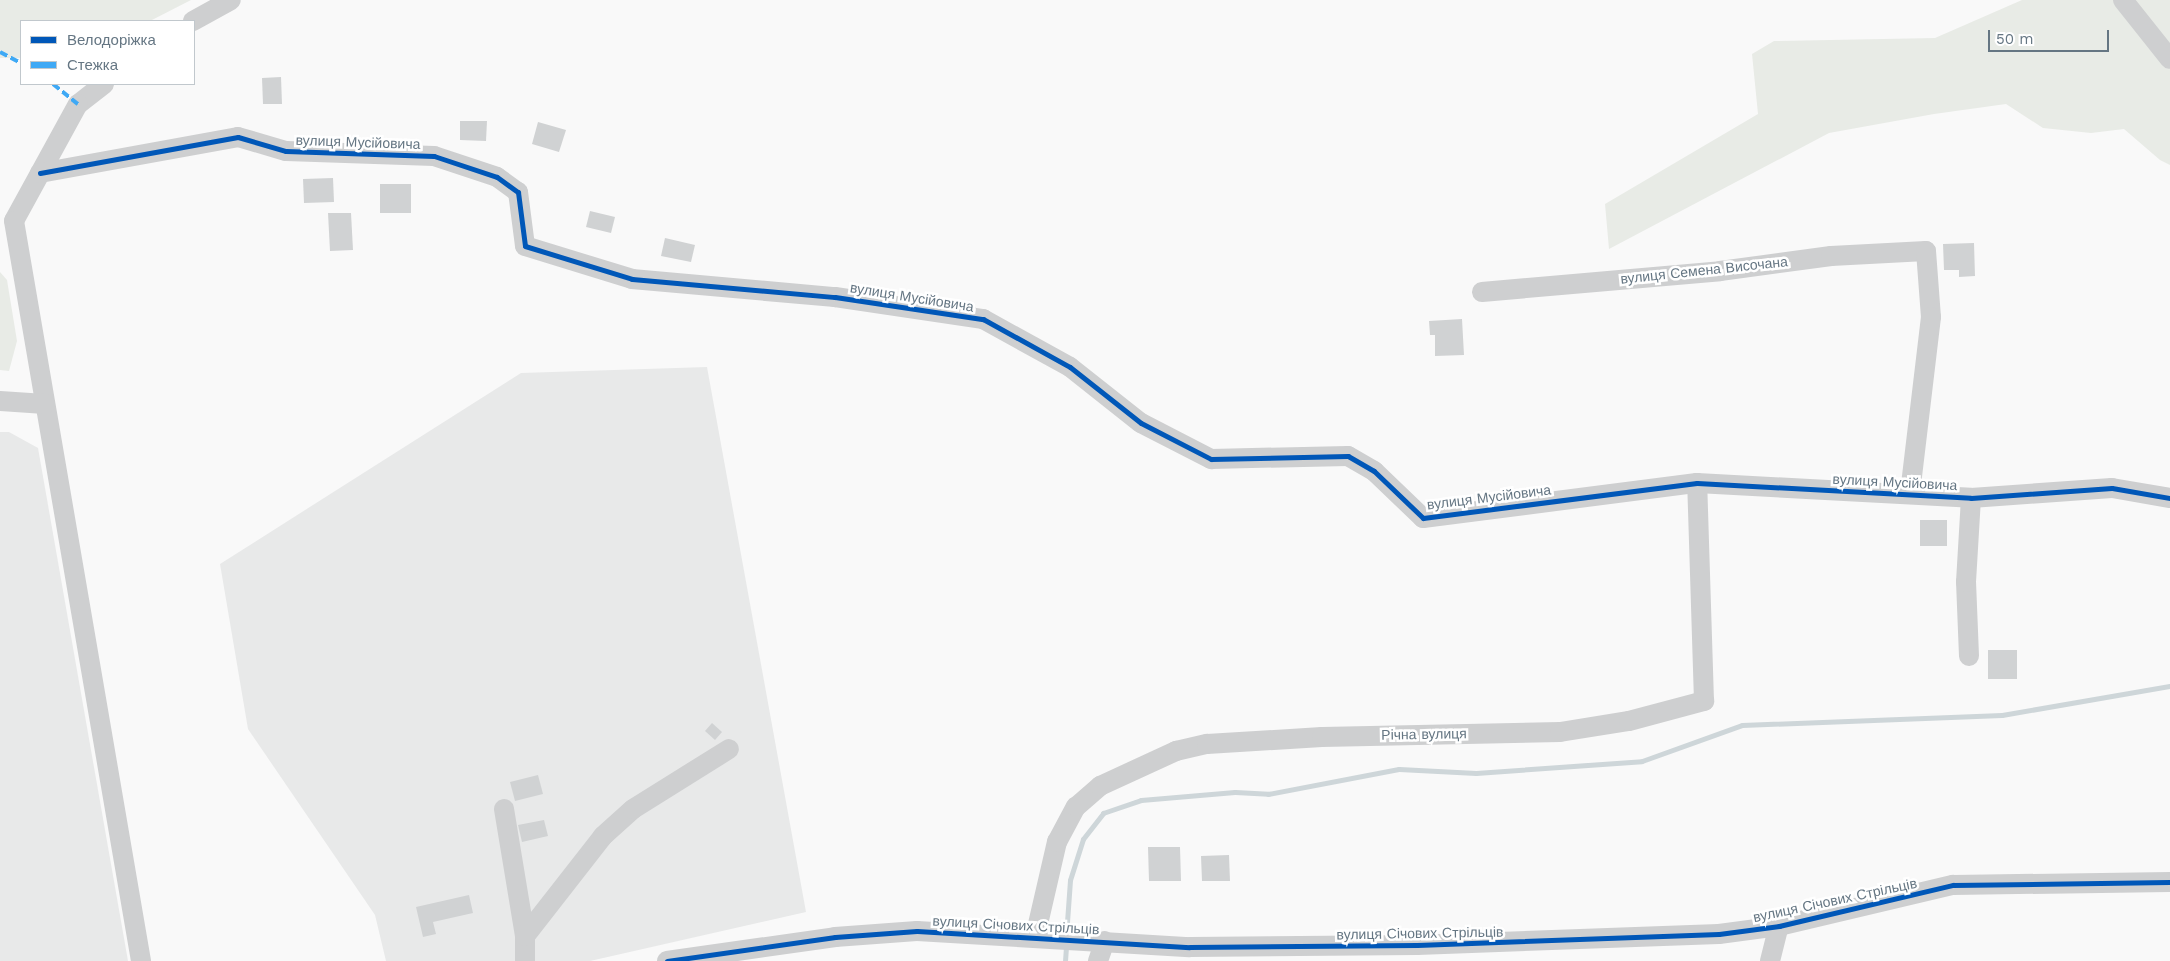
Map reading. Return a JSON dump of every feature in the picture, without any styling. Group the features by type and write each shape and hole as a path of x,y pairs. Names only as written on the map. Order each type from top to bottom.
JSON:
{"street":[{"path":"195,20 232,0"},
{"path":"2123,0 2170,59"},
{"path":"103,85 78,104 40,173 7,223 45,404 141,961"},
{"name":"вулиця Мусійовича","path":"40,173 238,137 286,151 434,156 496,176 518,192 525,246 632,278 835,297 983,319 1070,367 1141,423 1211,459 1348,456 1374,471 1423,518 1698,483 1910,493 1971,498 2112,488 2170,498"},
{"name":"вулиця Семена Височана","path":"1482,292 1720,271 1831,256 1926,251 1931,317 1910,493"},
{"path":"0,401 45,404"},
{"name":"Річна вулиця","path":"1044,938 1057,842 1076,807 1100,786 1176,751 1207,744 1322,737 1560,732 1629,721 1704,701 1698,483"},
{"path":"1968,656 1966,582 1971,498"},
{"path":"525,936 603,836 633,809 729,749"},
{"path":"504,809 525,936 526,961"},
{"name":"вулиця Січових Стрільців","path":"667,961 835,937 917,931 1190,947 1417,945 1718,934 1778,926 1953,885 2170,882"},
{"path":"1770,961 1778,926"},
{"path":"1098,961 1105,941"}],"shaded area":[{"path":"0,0 191,0 152,20 20,20 20,58 0,58"},
{"path":"2022,0 2170,0 2170,165 2160,160 2124,129 2091,133 2043,128 2006,104 1934,114 1829,133 1609,249 1605,204 1758,114 1752,54 1774,41 1935,38"},
{"path":"0,272 7,280 17,341 9,371 0,370"},
{"path":"707,367 806,912 590,961 386,961 375,915 248,729 220,564 521,373"},
{"path":"0,432 9,432 38,448 128,961 0,961"}],"building":[{"path":"281,77 282,104 263,104 262,78"},
{"path":"460,121 487,121 486,141 460,140"},
{"path":"538,122 566,130 559,152 532,144"},
{"path":"333,178 334,202 304,203 303,179"},
{"path":"380,184 411,184 411,213 380,213"},
{"path":"590,211 615,217 611,233 586,227"},
{"path":"328,213 351,213 353,250 330,251"},
{"path":"665,238 695,245 691,262 661,256"},
{"path":"1974,243 1975,276 1959,277 1959,270 1944,270 1943,244"},
{"path":"1462,319 1464,355 1435,356 1435,335 1430,335 1429,321"},
{"path":"1920,520 1947,520 1947,546 1920,546"},
{"path":"1988,650 2017,650 2017,679 1988,679"},
{"path":"712,723 722,732 715,740 705,731"},
{"path":"538,775 543,794 515,801 510,782"},
{"path":"544,820 548,836 522,842 518,825"},
{"path":"1148,847 1180,847 1181,881 1149,881"},
{"path":"1229,855 1230,881 1202,881 1201,856"},
{"path":"469,895 473,913 433,922 436,934 423,937 416,907"}],"waterway":[{"path":"1066,936 1070,880 1083,839 1103,813 1141,800 1235,792 1268,794 1399,769 1476,773 1642,761 1742,725 2002,715 2170,686"},
{"path":"1065,961 1066,945"}],"marked path":[{"path":"0,52 20,62"},
{"path":"54,85 78,104"}],"cycle path":[{"path":"40,173 238,137 286,151 434,156 497,177 518,192 525,246 632,279 835,297 983,319 1070,367 1141,423 1211,459 1348,456 1374,471 1423,518 1697,483 1971,498 2112,488 2170,498"},
{"path":"667,961 835,937 917,931 1190,947 1417,945 1719,934 1779,926 1953,885 2170,882"}]}
